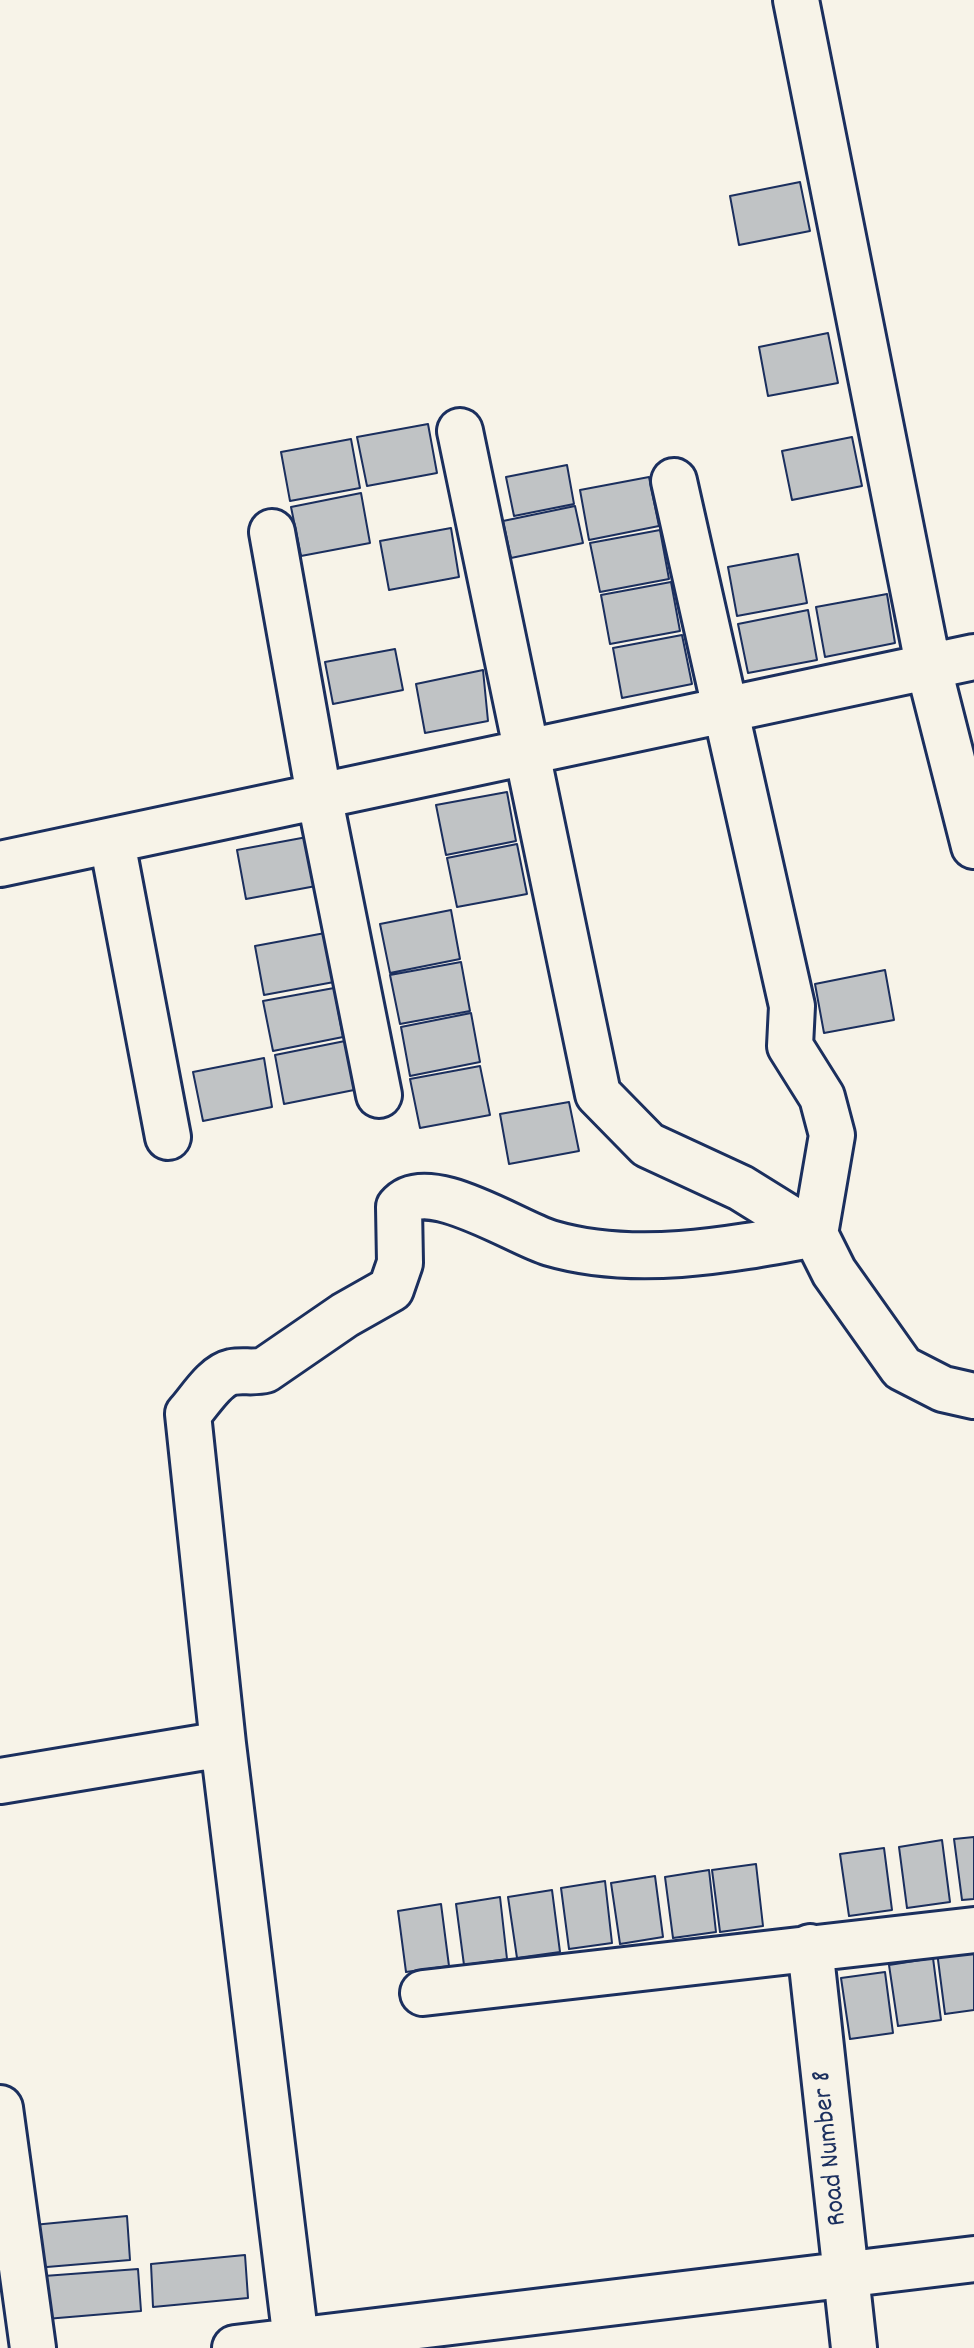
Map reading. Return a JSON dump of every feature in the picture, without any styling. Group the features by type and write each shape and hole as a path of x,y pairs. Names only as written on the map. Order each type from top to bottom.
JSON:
{"street":[{"path":"796,0 929,669 974,846"},
{"path":"460,431 598,1094 648,1145 741,1188 815,1234 834,1272 902,1368 943,1389 974,1396"},
{"path":"674,481 792,1006 790,1046 822,1097 832,1135 815,1234"},
{"path":"272,532 319,795 379,1095"},
{"path":"0,864 974,657"},
{"path":"112,842 168,1137"},
{"path":"296,2341 223,1744 188,1414 220,1378 233,1372 250,1374 265,1370 345,1315 391,1289 400,1263 399,1207 404,1201 425,1195 462,1205 541,1241 589,1255 717,1252 815,1234"},
{"path":"0,1781 223,1744"},
{"path":"423,1993 974,1930"},
{"name":"Road Number 8","path":"810,1947 854,2348"},
{"path":"0,2108 33,2348"},
{"path":"235,2348 296,2341 495,2332 845,2275 974,2259"}],"building":[{"path":"800,182 810,231 739,245 730,196"},
{"path":"828,333 838,383 768,396 759,347"},
{"path":"428,424 437,473 367,486 357,437"},
{"path":"852,437 862,486 792,500 782,451"},
{"path":"351,439 360,488 290,501 281,452"},
{"path":"567,465 574,504 514,516 506,477"},
{"path":"649,477 659,526 589,540 580,490"},
{"path":"361,493 370,543 301,556 291,507"},
{"path":"575,506 583,543 511,558 503,521"},
{"path":"451,528 459,577 389,590 380,541"},
{"path":"660,530 669,579 600,592 590,543"},
{"path":"798,554 807,603 737,616 728,567"},
{"path":"671,582 680,631 610,644 601,595"},
{"path":"887,594 895,643 825,657 816,607"},
{"path":"808,610 817,660 748,673 738,624"},
{"path":"682,635 692,684 622,698 613,648"},
{"path":"395,649 403,690 333,704 325,662"},
{"path":"483,670 488,721 425,733 416,684"},
{"path":"507,792 516,841 446,855 436,805"},
{"path":"307,837 316,886 246,899 237,850"},
{"path":"517,844 527,894 457,907 447,858"},
{"path":"451,910 460,959 390,973 380,924"},
{"path":"325,933 334,982 264,995 255,946"},
{"path":"461,962 470,1011 400,1024 390,975"},
{"path":"885,970 894,1020 824,1033 815,984"},
{"path":"334,988 343,1037 273,1051 263,1001"},
{"path":"471,1013 480,1062 410,1076 401,1027"},
{"path":"345,1041 354,1090 284,1104 275,1055"},
{"path":"264,1058 272,1107 203,1121 193,1072"},
{"path":"480,1066 490,1115 420,1128 410,1079"},
{"path":"569,1102 579,1151 509,1164 500,1114"},
{"path":"974,1837 974,1899 962,1900 954,1839"},
{"path":"942,1840 950,1902 907,1908 899,1847"},
{"path":"884,1848 892,1910 849,1916 840,1854"},
{"path":"756,1864 763,1926 720,1932 712,1870"},
{"path":"709,1870 716,1932 673,1938 665,1877"},
{"path":"655,1876 663,1937 620,1944 611,1883"},
{"path":"605,1881 612,1943 569,1949 561,1888"},
{"path":"552,1890 560,1952 517,1958 508,1897"},
{"path":"500,1897 507,1959 464,1965 456,1904"},
{"path":"441,1904 449,1966 406,1972 398,1911"},
{"path":"974,1947 974,2010 945,2014 937,1952"},
{"path":"933,1958 941,2020 898,2026 889,1965"},
{"path":"885,1972 893,2033 850,2039 841,1978"},
{"path":"127,2216 130,2260 35,2268 33,2225"},
{"path":"245,2255 248,2298 153,2307 151,2264"},
{"path":"138,2269 141,2311 46,2319 44,2276"}]}
